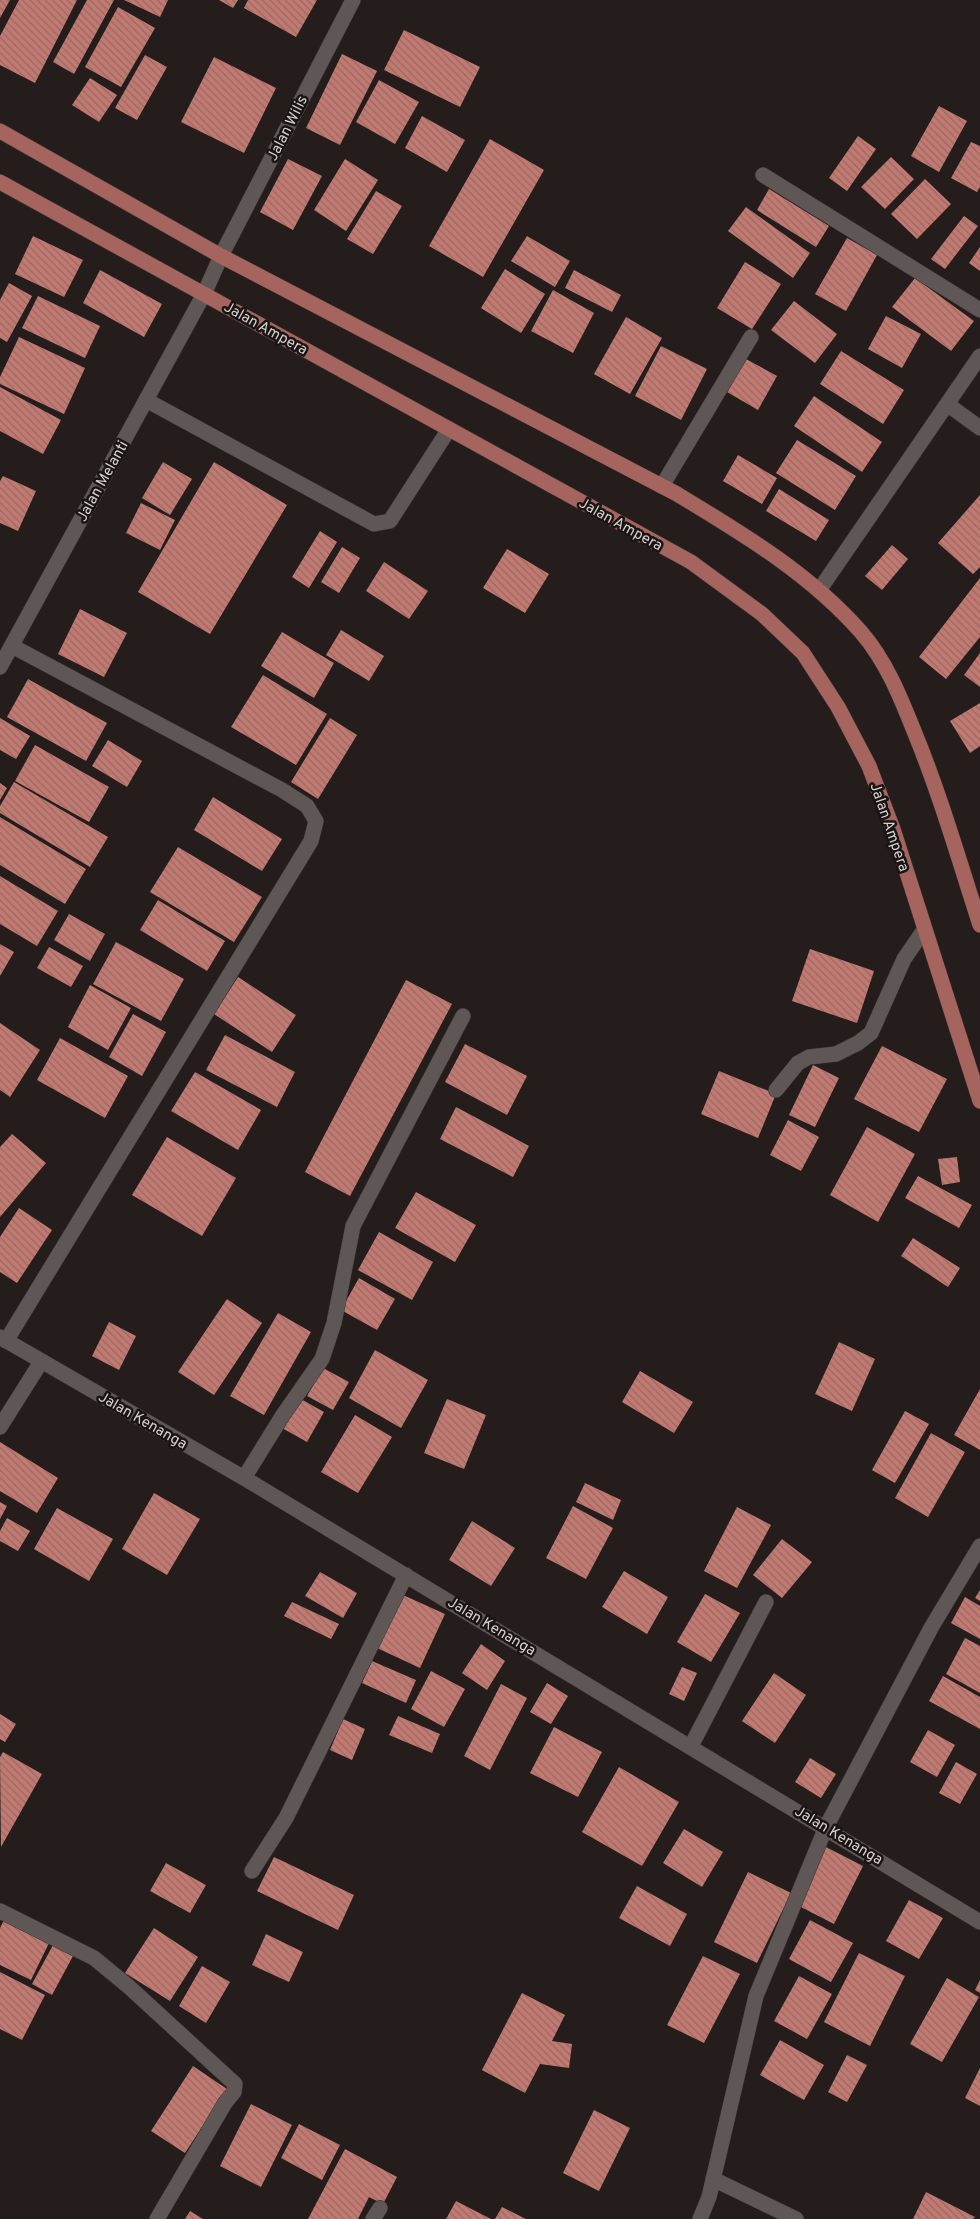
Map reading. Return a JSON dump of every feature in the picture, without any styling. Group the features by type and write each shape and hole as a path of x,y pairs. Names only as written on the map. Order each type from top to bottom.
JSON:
{"main road":[{"path":"0,131 221,256 662,486 746,535 820,589 862,633 892,676 934,778 980,925"},
{"name":"Jalan Ampera","path":"0,182 691,562 762,614 803,653 838,707 870,766 893,829 980,1101"}],"street":[{"name":"Jalan Wilis","path":"204,294 221,256 353,0"},
{"path":"763,175 980,310"},
{"name":"Jalan Melanti","path":"0,667 204,294"},
{"path":"662,486 751,337"},
{"path":"820,589 980,356"},
{"path":"146,400 374,524 390,521 449,429"},
{"path":"947,404 980,428"},
{"path":"3,1339 311,840 316,822 307,806 282,790 12,646"},
{"path":"776,1090 798,1064 809,1057 836,1054 858,1043 871,1033 904,959 924,930"},
{"path":"244,1478 322,1359 334,1323 352,1226 463,1016"},
{"name":"Jalan Kenanga","path":"3,1339 244,1478 826,1827 980,1922"},
{"path":"0,1427 41,1362"},
{"path":"700,2219 709,2197 756,1996 826,1827 931,1628 980,1546"},
{"path":"252,1871 286,1818 406,1575"},
{"path":"691,1746 766,1602"},
{"path":"0,1911 94,1958 128,1986 235,2084 234,2092 225,2103 157,2219"},
{"path":"713,2179 796,2219"}],"building":[{"path":"0,0 10,0 0,18"},
{"path":"19,0 77,0 35,83 0,65 0,36"},
{"path":"87,0 114,0 74,74 53,62"},
{"path":"124,0 168,0 160,17"},
{"path":"219,0 238,0 233,8"},
{"path":"248,0 317,0 296,37 244,8"},
{"path":"118,7 155,28 121,87 85,67"},
{"path":"404,30 480,67 460,107 384,70"},
{"path":"342,54 377,71 340,145 306,128"},
{"path":"145,55 167,67 137,120 115,108"},
{"path":"214,57 276,88 244,153 181,122"},
{"path":"90,78 117,95 99,122 72,105"},
{"path":"379,80 419,102 395,144 356,122"},
{"path":"939,106 967,121 939,172 911,156"},
{"path":"422,116 465,140 447,172 405,148"},
{"path":"858,136 876,149 847,191 829,178"},
{"path":"490,139 544,170 483,277 429,246"},
{"path":"971,142 980,146 980,187 977,192 951,178"},
{"path":"891,157 914,179 885,209 861,187"},
{"path":"288,159 322,176 293,230 260,212"},
{"path":"345,159 378,180 346,231 314,210"},
{"path":"925,179 951,204 917,239 891,214"},
{"path":"769,189 829,226 816,247 757,210"},
{"path":"376,191 402,206 373,254 347,239"},
{"path":"746,207 810,253 793,278 728,231"},
{"path":"964,216 978,226 945,269 931,259"},
{"path":"33,236 83,260 64,297 15,274"},
{"path":"527,236 570,261 555,287 511,261"},
{"path":"847,238 877,255 846,311 815,294"},
{"path":"980,247 980,271 969,263"},
{"path":"745,262 781,284 752,329 717,308"},
{"path":"505,269 545,294 521,333 481,308"},
{"path":"100,270 162,304 144,337 83,303"},
{"path":"574,270 621,295 612,312 565,288"},
{"path":"915,278 974,321 951,351 892,307"},
{"path":"9,283 32,296 7,342 0,338 0,300"},
{"path":"553,290 594,313 573,353 531,331"},
{"path":"38,296 100,326 85,358 22,328"},
{"path":"794,301 837,334 815,363 771,330"},
{"path":"886,316 921,334 902,368 868,349"},
{"path":"626,317 662,338 630,394 594,374"},
{"path":"19,337 85,368 64,414 0,384 0,377"},
{"path":"661,346 707,369 681,420 635,396"},
{"path":"841,351 904,390 883,424 820,384"},
{"path":"746,359 777,376 758,410 727,392"},
{"path":"0,387 61,420 43,454 0,431"},
{"path":"814,396 882,442 862,472 794,426"},
{"path":"797,440 856,476 835,510 776,473"},
{"path":"738,455 777,478 762,504 723,481"},
{"path":"163,462 192,479 170,515 142,498"},
{"path":"214,462 287,505 210,634 138,592"},
{"path":"3,476 36,491 18,531 0,523 0,481"},
{"path":"779,489 829,520 816,541 766,511"},
{"path":"980,495 980,567 973,574 938,543"},
{"path":"141,503 175,520 160,550 126,533"},
{"path":"320,531 337,542 309,588 292,577"},
{"path":"892,545 908,559 882,590 865,576"},
{"path":"342,547 360,558 339,593 321,582"},
{"path":"507,549 549,574 525,613 483,588"},
{"path":"384,562 428,591 409,619 366,591"},
{"path":"980,578 980,637 946,679 919,657"},
{"path":"80,609 127,633 104,677 58,654"},
{"path":"341,630 384,656 369,681 326,655"},
{"path":"282,632 334,663 314,698 261,666"},
{"path":"980,653 980,687 964,675"},
{"path":"263,675 327,714 296,765 231,727"},
{"path":"28,679 107,723 86,761 7,717"},
{"path":"980,703 980,746 970,753 950,721"},
{"path":"0,718 30,736 16,759 0,750"},
{"path":"330,718 357,735 318,799 291,782"},
{"path":"108,740 142,761 127,787 92,766"},
{"path":"35,745 109,787 89,822 15,781"},
{"path":"14,782 108,837 90,867 0,813 0,806"},
{"path":"0,783 7,788 0,800"},
{"path":"213,797 282,839 262,871 194,830"},
{"path":"0,817 86,869 65,904 0,865"},
{"path":"178,847 262,897 234,942 150,892"},
{"path":"0,876 58,911 37,946 0,924"},
{"path":"158,900 225,941 207,971 140,930"},
{"path":"69,914 105,934 90,961 54,940"},
{"path":"116,942 184,979 161,1021 93,984"},
{"path":"0,944 14,952 0,976"},
{"path":"49,947 83,966 71,987 37,968"},
{"path":"810,949 874,971 857,1023 792,1001"},
{"path":"238,977 296,1015 272,1052 214,1014"},
{"path":"406,980 452,1004 350,1196 305,1172"},
{"path":"90,985 131,1008 108,1050 68,1027"},
{"path":"133,1014 166,1032 142,1076 109,1057"},
{"path":"0,1023 40,1050 10,1097 0,1090"},
{"path":"225,1035 295,1072 277,1107 206,1070"},
{"path":"60,1038 128,1076 105,1118 37,1080"},
{"path":"465,1044 527,1076 507,1115 445,1082"},
{"path":"882,1046 947,1079 919,1132 854,1099"},
{"path":"813,1065 839,1078 815,1127 789,1115"},
{"path":"719,1071 776,1094 758,1138 701,1114"},
{"path":"195,1072 261,1110 238,1150 171,1111"},
{"path":"456,1107 529,1146 513,1177 440,1139"},
{"path":"788,1120 819,1137 801,1171 770,1155"},
{"path":"867,1127 915,1154 878,1222 830,1195"},
{"path":"12,1134 46,1163 0,1217 0,1147"},
{"path":"167,1137 236,1178 202,1236 132,1195"},
{"path":"957,1157 960,1182 942,1185 938,1159"},
{"path":"918,1176 972,1205 959,1228 905,1198"},
{"path":"416,1192 476,1225 455,1262 395,1228"},
{"path":"19,1208 52,1230 17,1283 0,1272 0,1237"},
{"path":"379,1232 433,1262 412,1300 358,1270"},
{"path":"913,1238 960,1268 948,1287 901,1256"},
{"path":"359,1278 395,1299 377,1330 341,1310"},
{"path":"227,1299 262,1323 214,1395 178,1372"},
{"path":"278,1313 311,1332 264,1415 230,1396"},
{"path":"109,1322 136,1336 119,1370 92,1356"},
{"path":"839,1342 875,1359 852,1411 815,1394"},
{"path":"375,1350 428,1380 401,1428 349,1398"},
{"path":"323,1368 349,1382 333,1410 307,1396"},
{"path":"640,1371 693,1402 674,1433 622,1402"},
{"path":"980,1389 980,1450 954,1435"},
{"path":"299,1398 324,1412 307,1442 282,1428"},
{"path":"447,1399 486,1415 464,1469 424,1453"},
{"path":"905,1411 929,1424 895,1483 872,1470"},
{"path":"355,1415 392,1437 358,1493 321,1472"},
{"path":"931,1433 965,1452 928,1517 895,1498"},
{"path":"0,1442 58,1478 37,1513 0,1491"},
{"path":"585,1483 621,1500 613,1520 576,1502"},
{"path":"154,1493 200,1519 167,1575 122,1549"},
{"path":"0,1502 7,1506 0,1519"},
{"path":"573,1506 613,1528 586,1579 546,1558"},
{"path":"737,1507 771,1525 737,1588 704,1571"},
{"path":"57,1508 113,1539 89,1581 34,1549"},
{"path":"7,1518 30,1531 18,1551 0,1541 0,1531"},
{"path":"472,1521 515,1548 491,1586 449,1560"},
{"path":"782,1539 812,1562 782,1598 753,1575"},
{"path":"624,1571 668,1597 647,1634 602,1607"},
{"path":"320,1572 357,1593 343,1618 305,1596"},
{"path":"980,1590 980,1601 975,1598"},
{"path":"705,1594 740,1613 711,1662 677,1642"},
{"path":"403,1595 445,1614 420,1668 377,1648"},
{"path":"965,1597 980,1606 980,1639 951,1623"},
{"path":"292,1602 339,1624 331,1639 284,1616"},
{"path":"965,1638 980,1646 980,1693 946,1674"},
{"path":"481,1644 505,1661 487,1690 462,1673"},
{"path":"372,1661 416,1680 406,1703 362,1683"},
{"path":"682,1667 697,1673 684,1701 669,1694"},
{"path":"431,1671 465,1689 444,1727 411,1709"},
{"path":"774,1673 806,1695 775,1743 742,1721"},
{"path":"943,1676 980,1697 980,1729 929,1701"},
{"path":"547,1683 568,1696 551,1724 530,1712"},
{"path":"501,1684 527,1698 490,1770 464,1756"},
{"path":"0,1714 16,1724 5,1742 0,1739"},
{"path":"398,1716 440,1734 432,1753 389,1735"},
{"path":"343,1719 365,1729 352,1760 330,1750"},
{"path":"554,1727 602,1752 578,1797 530,1773"},
{"path":"928,1730 955,1745 937,1777 910,1762"},
{"path":"3,1752 42,1774 1,1847 0,1757"},
{"path":"810,1758 836,1774 821,1798 795,1782"},
{"path":"956,1762 977,1774 960,1804 939,1793"},
{"path":"619,1767 679,1802 642,1866 582,1832"},
{"path":"684,1829 723,1852 702,1887 663,1863"},
{"path":"824,1846 863,1866 834,1924 795,1904"},
{"path":"274,1857 354,1895 338,1930 257,1891"},
{"path":"166,1863 206,1885 190,1913 150,1891"},
{"path":"748,1872 791,1893 757,1963 714,1942"},
{"path":"637,1886 687,1914 670,1946 619,1918"},
{"path":"909,1900 943,1918 919,1959 886,1941"},
{"path":"4,1920 49,1943 31,1980 0,1965 0,1928"},
{"path":"810,1920 853,1943 831,1982 789,1959"},
{"path":"154,1928 198,1957 170,2001 125,1973"},
{"path":"266,1934 303,1952 289,1982 252,1965"},
{"path":"53,1945 73,1956 52,1995 32,1984"},
{"path":"859,1953 905,1976 870,2046 824,2022"},
{"path":"703,1956 740,1974 704,2043 667,2025"},
{"path":"202,1966 230,1982 206,2023 179,2006"},
{"path":"0,1972 45,1995 22,2040 0,2029"},
{"path":"799,1976 832,1994 807,2039 774,2021"},
{"path":"947,1978 979,1997 942,2062 910,2044"},
{"path":"980,1980 980,1993 975,1990"},
{"path":"522,1993 565,2015 552,2041 572,2044 569,2068 540,2064 525,2093 482,2070"},
{"path":"780,2040 824,2065 804,2100 760,2075"},
{"path":"847,2055 867,2065 847,2102 828,2092"},
{"path":"193,2066 227,2089 185,2153 151,2131"},
{"path":"980,2068 980,2106 965,2098"},
{"path":"251,2104 292,2125 261,2187 220,2166"},
{"path":"594,2110 630,2128 599,2191 563,2173"},
{"path":"299,2124 340,2145 322,2180 281,2158"},
{"path":"345,2149 397,2177 383,2204 369,2197 358,2219 308,2219"},
{"path":"926,2192 975,2217 973,2219 913,2219"},
{"path":"456,2201 491,2219 446,2219"},
{"path":"502,2207 526,2219 495,2219"},
{"path":"190,2211 203,2219 185,2219"}]}
